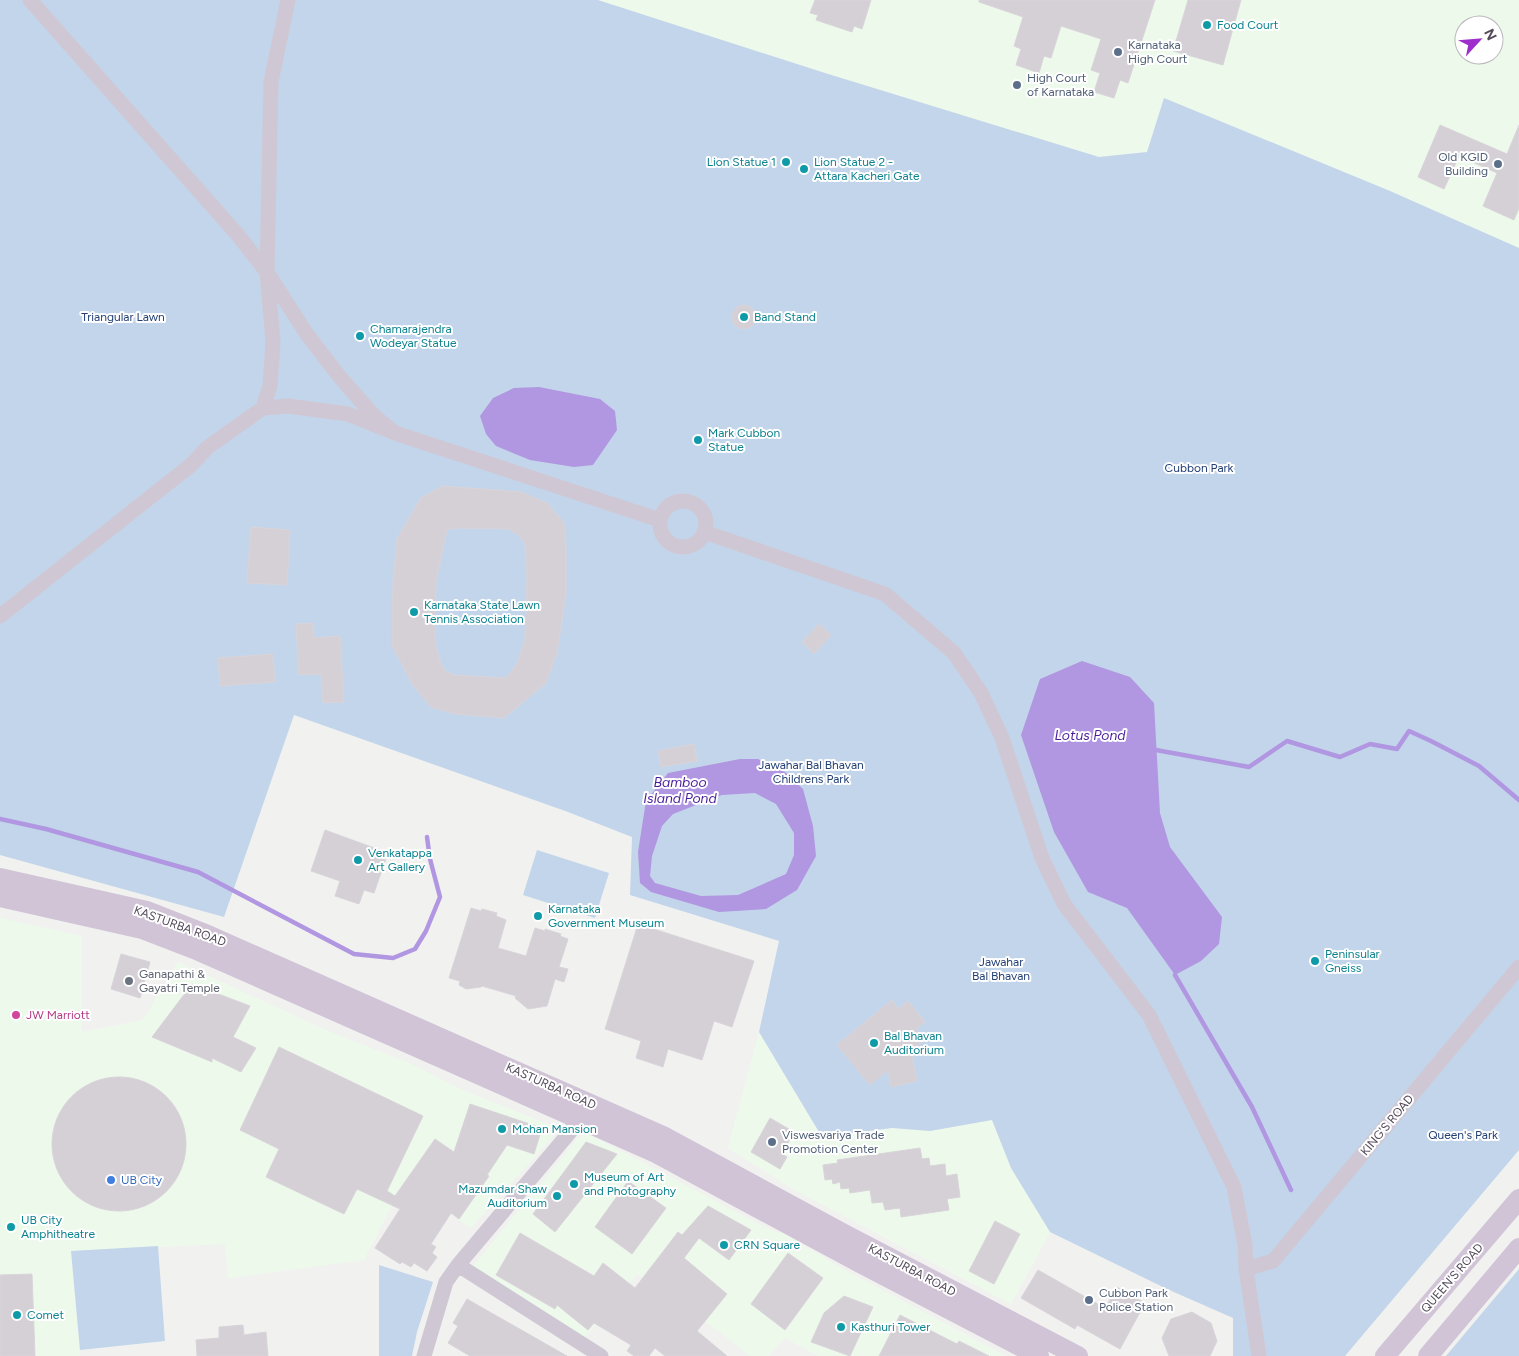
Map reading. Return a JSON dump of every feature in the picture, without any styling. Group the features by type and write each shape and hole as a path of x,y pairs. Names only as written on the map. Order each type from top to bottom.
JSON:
{"main road":[{"name":"KASTURBA ROAD","path":"0,878 147,911 184,925 593,1105 693,1151 855,1240 1078,1356"},
{"name":"KASTURBA ROAD","path":"0,897 150,932 199,951 578,1118 670,1160 860,1263 1039,1356"},
{"name":"QUEEN'S ROAD","path":"1385,1356 1519,1199"},
{"path":"1428,1356 1519,1248"}],"street":[{"path":"30,0 237,234 267,272 306,333 339,376 373,415 395,433"},
{"path":"263,408 270,386 273,342 267,272 271,82 288,0"},
{"path":"0,616 190,465 208,447 263,408 288,406 348,414 395,433 660,520"},
{"path":"682,501 691,502 698,507 704,514 706,523 700,540 684,547 672,545 662,534 660,520 666,508 673,503 682,501"},
{"path":"704,532 885,594 954,653 981,693 1002,738 1042,858 1064,904 1149,1015 1234,1186 1245,1245 1246,1269 1259,1356"},
{"name":"KING'S ROAD","path":"1246,1269 1273,1261 1519,967"},
{"path":"424,1356 446,1282 458,1265 570,1132 578,1118"},
{"path":"458,1265 601,1356"}],"shaded area":[{"path":"598,0 1519,0 1519,248 1390,191 1164,98 1147,152 1099,157 825,73"},
{"path":"0,918 82,936 82,1032 143,1020 178,962 328,1031 409,1063 460,1089 560,1129 471,1228 404,1182 364,1260 228,1278 225,1244 71,1251 80,1356 0,1356"},
{"path":"759,1032 822,1137 892,1128 930,1131 992,1120 1011,1168 1050,1232 1011,1304 793,1189 728,1148"},
{"path":"587,1133 768,1229 784,1234 850,1273 1006,1356 818,1356 785,1338 768,1356 750,1356 717,1330 637,1274 579,1345 465,1276 578,1138"}],"green space":[{"name":"Cubbon Park","path":"0,0 598,0 825,73 1099,157 1147,152 1164,98 1390,191 1519,248 1519,1150 1345,1356 1233,1356 1233,1318 1167,1289 1050,1232 1011,1168 992,1120 930,1131 892,1128 822,1137 759,1032 779,941 630,895 632,837 568,812 294,715 224,917 0,855"},
{"path":"537,850 609,873 595,918 523,895"},
{"path":"158,1246 165,1341 80,1350 71,1251"},
{"path":"379,1265 433,1282 417,1332 412,1356 379,1356"},
{"path":"1519,1269 1519,1356 1446,1356"}],"water":[{"path":"539,387 600,399 615,411 617,430 593,465 574,467 530,460 496,446 486,434 480,416 493,398 514,388"},
{"name":"Lotus Pond","path":"1082,661 1130,677 1154,703 1160,813 1170,847 1222,917 1219,944 1201,961 1175,975 1127,908 1088,892 1054,832 1021,735 1040,679"},
{"name":"Bamboo Island Pond","path":"740,759 758,759 785,772 803,789 813,826 816,856 797,890 766,909 719,912 651,892 640,883 638,852 646,801 668,773","holes":["755,793 776,804 794,833 794,855 786,874 738,895 701,896 655,883 650,876 652,856 662,826 673,814 722,795"]}],"building":[{"path":"815,0 871,0 862,29 854,26 852,32 816,20 818,15 810,13"},
{"name":"Karnataka High Court","path":"979,0 1155,0 1128,83 1120,80 1114,98 1094,92 1100,73 1091,70 1101,39 1061,26 1051,58 1044,56 1039,73 1016,65 1021,49 1014,46 1023,17 979,2"},
{"name":"Food Court","path":"1188,0 1241,0 1223,65 1173,51"},
{"name":"Old KGID Building","path":"1440,125 1507,154 1519,125 1519,208 1514,220 1483,206 1497,173 1459,156 1444,189 1418,177"},
{"name":"Band Stand","path":"744,305 752,309 756,317 752,325 744,329 736,325 732,317 736,309"},
{"name":"Karnataka State Lawn Tennis Association","path":"443,486 521,492 547,503 564,523 566,594 557,653 546,683 504,718 455,714 431,707 413,685 392,646 393,583 397,539 421,498","holes":["456,528 509,529 525,543 527,576 525,639 517,664 506,678 455,675 446,672 441,664 436,647 435,630 436,581 447,530"]},
{"path":"251,527 290,530 287,585 247,583"},
{"path":"313,623 314,638 340,636 344,702 323,703 321,674 299,675 296,624"},
{"path":"819,624 831,635 814,654 802,642"},
{"path":"273,654 275,682 220,686 218,658"},
{"path":"694,744 697,761 661,767 658,751"},
{"path":"325,830 388,853 374,893 364,890 359,904 335,896 340,881 311,871"},
{"path":"471,908 497,913 496,916 506,920 498,948 526,956 535,928 561,934 560,936 568,939 559,967 568,969 564,982 555,979 547,1006 528,1009 515,998 516,996 482,986 466,989 459,985 460,981 449,978"},
{"path":"638,924 754,961 732,1027 714,1021 702,1060 668,1049 663,1067 636,1058 641,1041 605,1029"},
{"path":"121,954 150,962 140,998 111,989"},
{"path":"192,984 250,1006 233,1037 256,1048 241,1072 212,1058 212,1062 152,1037"},
{"path":"892,1000 898,1009 908,1001 925,1022 916,1029 924,1040 911,1051 917,1081 891,1087 888,1070 870,1085 837,1045"},
{"path":"279,1047 423,1116 387,1191 395,1196 435,1139 454,1152 470,1104 542,1128 534,1154 507,1145 487,1175 489,1176 459,1219 451,1213 431,1244 436,1247 432,1253 437,1257 427,1271 414,1263 411,1267 402,1262 400,1264 375,1248 400,1209 357,1189 344,1214 266,1177 279,1149 240,1130"},
{"path":"119,1077 144,1082 166,1097 181,1119 186,1144 181,1169 166,1191 144,1206 119,1211 94,1206 72,1191 57,1169 52,1144 57,1119 72,1097 94,1082"},
{"name":"Viswesvariya Trade Promotion Center","path":"770,1118 794,1132 782,1154 787,1157 780,1169 751,1152"},
{"name":"Museum of Art and Photography","path":"586,1142 617,1154 555,1232 533,1214"},
{"path":"920,1148 922,1159 929,1158 930,1166 945,1164 946,1176 957,1174 960,1197 947,1199 949,1210 901,1217 900,1208 885,1210 883,1202 872,1203 870,1190 850,1193 849,1188 841,1189 840,1182 833,1184 832,1179 825,1180 823,1165 838,1163 837,1160"},
{"path":"628,1181 666,1208 632,1254 595,1227"},
{"path":"708,1206 751,1230 729,1260 699,1238 684,1258 727,1294 697,1331 727,1356 665,1356 655,1348 649,1356 634,1356 627,1351 631,1345 594,1323 588,1330 557,1305 555,1309 496,1275 520,1233 594,1276 603,1263 635,1288 678,1232 682,1235"},
{"path":"995,1221 1020,1234 994,1284 969,1271"},
{"path":"788,1253 823,1278 785,1330 751,1304"},
{"path":"1038,1270 1105,1308 1117,1287 1145,1303 1120,1349 1077,1325 1075,1329 1021,1298"},
{"name":"Comet","path":"32,1274 35,1356 0,1356 0,1275"},
{"name":"Kasthuri Tower","path":"844,1296 873,1307 850,1356 811,1342 824,1313"},
{"path":"467,1299 567,1356 470,1356 448,1343 458,1326 453,1323"},
{"path":"1192,1312 1211,1323 1217,1341 1210,1356 1169,1356 1162,1338 1171,1319"},
{"path":"900,1315 957,1344 959,1341 989,1356 879,1356"},
{"path":"243,1325 244,1335 266,1332 268,1356 197,1356 196,1340 219,1338 219,1327"}],"waterway":[{"path":"1156,750 1249,767 1287,741 1340,757 1370,744 1397,749 1409,731 1479,766 1519,800"},
{"path":"0,819 46,829 198,872 354,954 393,958 415,949 426,931 440,897 430,859 427,837"},
{"path":"1175,975 1252,1107 1291,1190"}],"place":[{"name":"Food Court","path":"1207,25"},
{"name":"Karnataka High Court","path":"1118,52"},
{"name":"High Court of Karnataka","path":"1017,85"},
{"name":"Lion Statue 1","path":"786,162"},
{"name":"Old KGID Building","path":"1498,164"},
{"name":"Lion Statue 2 - Attara Kacheri Gate","path":"804,169"},
{"name":"Band Stand","path":"744,317"},
{"name":"Chamarajendra Wodeyar Statue","path":"360,336"},
{"name":"Mark Cubbon Statue","path":"698,440"},
{"name":"Karnataka State Lawn Tennis Association","path":"414,612"},
{"name":"Venkatappa Art Gallery","path":"358,860"},
{"name":"Karnataka Government Museum","path":"538,916"},
{"name":"Peninsular Gneiss","path":"1315,961"},
{"name":"Ganapathi & Gayatri Temple","path":"129,981"},
{"name":"JW Marriott","path":"16,1015"},
{"name":"Bal Bhavan Auditorium","path":"874,1043"},
{"name":"Mohan Mansion","path":"502,1129"},
{"name":"Viswesvariya Trade Promotion Center","path":"772,1142"},
{"name":"UB City","path":"111,1180"},
{"name":"Museum of Art and Photography","path":"574,1184"},
{"name":"Mazumdar Shaw Auditorium","path":"557,1196"},
{"name":"UB City Amphitheatre","path":"11,1227"},
{"name":"CRN Square","path":"724,1245"},
{"name":"Cubbon Park Police Station","path":"1089,1300"},
{"name":"Comet","path":"17,1315"},
{"name":"Kasthuri Tower","path":"841,1327"}],"park label":[{"name":"Triangular Lawn","path":"123,317"},
{"name":"Jawahar Bal Bhavan Childrens Park","path":"811,772"},
{"name":"Jawahar Bal Bhavan","path":"1001,969"},
{"name":"Queen's Park","path":"1463,1135"}]}
